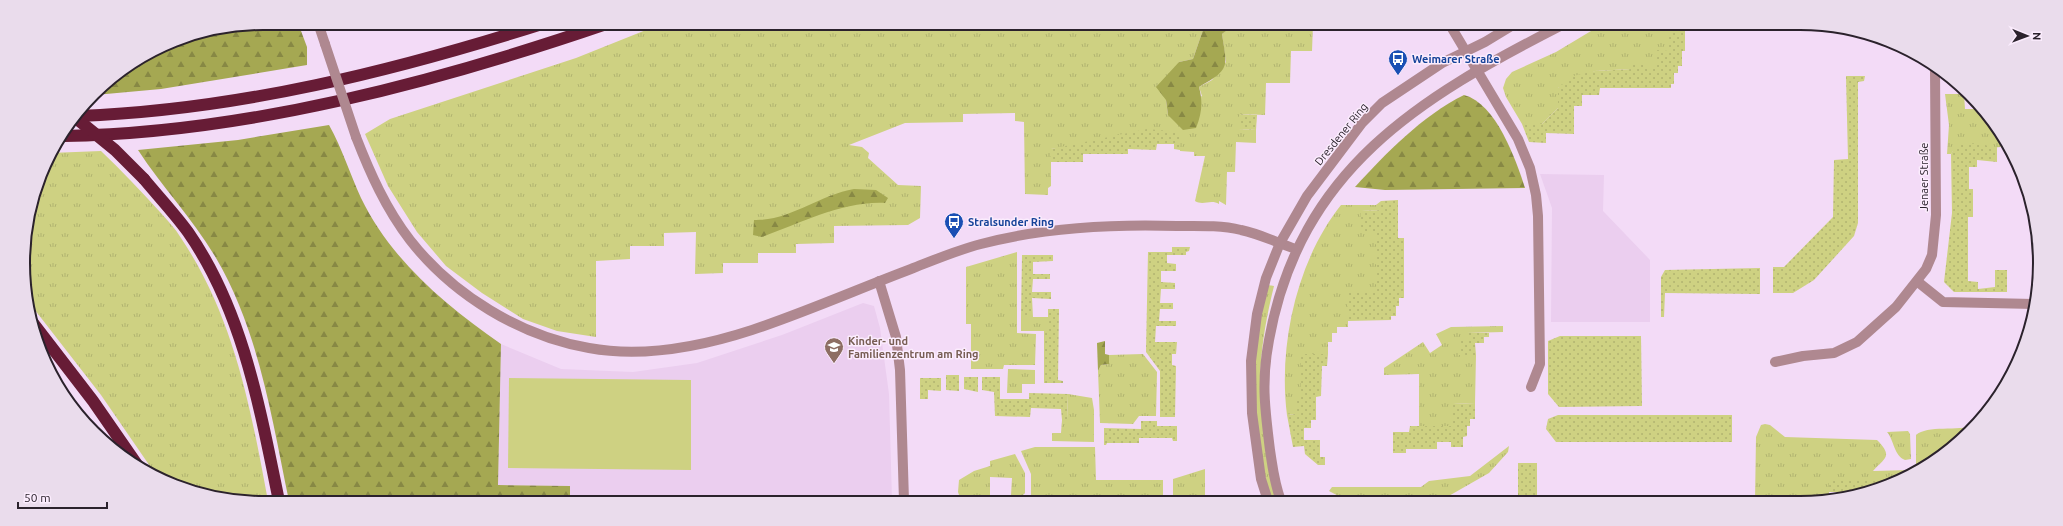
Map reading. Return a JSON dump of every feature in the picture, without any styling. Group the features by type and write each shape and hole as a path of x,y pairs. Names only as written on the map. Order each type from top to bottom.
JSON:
{"highway":[{"path":"82,116 166,109 295,90 462,50 523,30"},
{"path":"68,136 182,127 300,109 467,68 590,30"},
{"path":"79,120 115,150 144,179 188,232 207,264 238,332 259,406 278,496"},
{"path":"40,331 129,454"}],"street":[{"path":"320,30 356,137 379,191 393,216 409,239 436,270 470,298 499,315 542,335 582,346 632,351 662,350 709,342 752,330 955,252 980,244 1051,231 1099,226 1220,227 1242,230 1296,250"},
{"path":"1453,30 1518,139 1530,168 1536,196 1540,364 1531,387"},
{"name":"Dresdener Ring","path":"1266,496 1261,479 1252,413 1251,361 1257,314 1266,278 1280,243 1307,196 1362,123 1382,104 1403,88 1442,63 1485,42 1505,30"},
{"path":"1280,496 1272,470 1263,392 1266,356 1272,319 1282,282 1296,250 1325,202 1366,153 1415,110 1476,70 1552,30"},
{"name":"Jenaer Straße","path":"1775,362 1803,356 1834,353 1857,342 1896,307 1918,282 1926,269 1932,255 1935,237 1935,73"},
{"path":"880,281 896,337 900,370 904,496"},
{"path":"1918,282 1943,302 2030,304"}],"shaded area":[{"path":"1540,174 1604,175 1603,211 1650,260 1650,322 1551,322 1552,208"},
{"path":"863,303 874,306 880,328 889,394 892,496 570,496 570,486 498,485 501,344 561,369 633,372 697,363 782,335"}],"green space":[{"path":"248,30 301,30 307,47 307,65 161,89 102,94 121,78 146,61 188,42 218,34"},
{"path":"646,30 1203,30 1193,59 1179,62 1166,100 1168,115 1202,96 1199,87 1212,80 1226,62 1222,34 1228,30 1313,30 1312,51 1291,51 1290,83 1266,83 1265,115 1240,114 1239,129 1256,130 1256,143 1236,142 1235,172 1227,172 1226,205 1219,201 1219,204 1213,202 1201,203 1195,201 1205,156 1194,156 1194,152 1180,151 1180,132 1051,149 1051,186 1048,188 1048,195 1025,194 1024,122 1015,121 1015,113 963,114 963,122 905,123 849,145 862,147 869,153 868,158 898,185 921,186 920,218 908,225 834,226 834,243 796,244 796,253 758,253 758,263 723,263 723,273 695,274 696,232 664,233 664,246 630,246 630,259 596,261 596,337 557,331 523,319 482,293 446,266 417,232 388,186 365,134 390,119 576,58"},
{"path":"1203,30 1228,30 1222,34 1225,61 1222,71 1217,76 1199,87 1201,108 1200,117 1196,128 1183,130 1168,115 1166,100 1156,87 1179,62 1193,59"},
{"path":"1593,30 1669,30 1669,51 1657,69 1643,68 1631,63 1631,69 1595,71 1558,88 1558,108 1542,124 1522,124 1506,97 1503,88 1506,79 1512,72 1556,52"},
{"path":"1669,30 1685,30 1685,51 1682,51 1682,66 1678,66 1678,73 1674,73 1674,84 1671,84 1671,88 1600,88 1599,95 1582,95 1582,106 1574,106 1574,134 1546,133 1546,143 1529,142 1522,124 1542,124 1558,108 1558,88 1573,76 1595,71 1631,69 1631,63 1643,63 1643,68 1657,68 1657,50 1669,51"},
{"path":"1846,76 1865,76 1864,81 1858,82 1858,223 1854,236 1814,280 1793,293 1773,293 1773,267 1784,267 1833,217 1834,160 1848,159"},
{"path":"1945,94 1961,94 1964,97 1965,109 1975,109 1994,134 2001,147 1953,151 1951,154 1947,154 1949,125"},
{"path":"1464,95 1475,100 1486,109 1495,121 1510,148 1525,188 1385,190 1355,187 1392,148 1419,124"},
{"path":"1239,114 1257,115 1256,130 1239,129"},
{"path":"329,125 361,198 373,220 388,241 421,280 480,329 501,344 498,485 570,486 570,496 288,496 270,407 254,345 231,286 216,258 188,216 138,150 238,140"},
{"path":"1147,129 1181,132 1180,150 1174,149 1174,144 1157,144 1156,150 1128,149 1128,154 1083,154 1083,162 1051,162 1051,149"},
{"path":"1961,144 1984,144 1989,147 1997,147 1997,162 1977,160 1977,167 1969,167 1969,189 1973,189 1973,217 1968,217 1968,281 1978,282 1978,289 1995,287 1995,270 2007,270 2007,292 1954,292 1944,282 1952,213 1951,154 1955,147"},
{"path":"101,151 139,189 181,238 215,299 227,332 247,398 267,496 248,496 218,492 188,484 151,467 101,395 34,309 30,278 30,248 34,218 42,188 58,153"},
{"path":"854,189 876,190 888,198 885,203 869,203 838,209 762,237 753,235 754,220 780,216 841,192"},
{"path":"1398,200 1398,238 1404,238 1404,298 1399,298 1399,306 1396,306 1396,316 1391,316 1391,320 1348,321 1348,291 1376,291 1376,233 1360,233 1361,211 1381,210 1381,201"},
{"path":"1381,201 1381,210 1361,211 1376,233 1376,292 1348,291 1348,327 1337,327 1337,333 1332,333 1332,342 1328,342 1328,354 1301,354 1301,397 1295,397 1295,414 1287,415 1285,360 1289,332 1294,304 1302,277 1313,251 1326,227 1341,205 1376,205"},
{"path":"1172,247 1190,247 1189,251 1186,252 1186,255 1167,255 1167,263 1176,264 1176,271 1161,271 1161,282 1175,283 1175,289 1161,289 1160,303 1173,303 1173,309 1160,309 1159,321 1176,321 1176,326 1156,326 1155,342 1177,342 1176,354 1172,354 1172,365 1176,366 1175,417 1160,417 1160,371 1146,352 1148,252 1172,252"},
{"path":"1017,252 1017,333 1036,334 1035,365 1004,365 1003,369 971,369 971,324 966,324 966,267"},
{"path":"1022,255 1053,255 1053,261 1033,262 1033,274 1050,274 1050,279 1033,279 1032,292 1051,292 1051,299 1032,298 1033,317 1021,317"},
{"path":"1760,268 1760,294 1665,293 1664,317 1661,317 1661,277 1665,270"},
{"path":"1268,285 1274,286 1267,316 1263,345 1260,390 1264,429 1277,496 1271,496 1262,463 1259,442 1255,398 1255,356 1259,325"},
{"path":"1048,309 1059,309 1058,380 1063,381 1063,383 1044,383 1044,331 1048,331"},
{"path":"1021,317 1048,317 1048,331 1021,331"},
{"path":"1503,326 1503,332 1467,333 1467,339 1459,355 1476,355 1475,403 1453,404 1453,427 1419,426 1419,374 1384,375 1384,368 1423,342 1430,353 1442,345 1436,334 1451,327"},
{"path":"1467,333 1489,333 1489,337 1484,337 1484,343 1475,343 1476,355 1459,355 1459,339 1467,339"},
{"path":"1560,336 1641,336 1642,406 1559,407 1548,394 1548,341"},
{"path":"1105,341 1105,354 1109,355 1109,364 1101,365 1098,371 1097,343"},
{"path":"1143,354 1157,372 1156,416 1139,416 1133,424 1100,423 1098,371 1101,365 1109,364 1109,355"},
{"path":"1301,354 1328,354 1327,366 1322,366 1321,396 1316,397 1316,420 1311,420 1311,428 1304,428 1304,440 1320,440 1320,457 1325,457 1325,465 1318,465 1305,454 1304,446 1293,447 1287,415 1295,414 1295,397 1301,397"},
{"path":"1008,369 1035,370 1035,384 1022,384 1022,393 1007,393"},
{"path":"946,375 959,375 959,391 946,390"},
{"path":"964,377 978,377 978,392 964,389"},
{"path":"982,377 1000,377 1000,399 1029,399 1029,393 1068,394 1067,420 1062,420 1061,409 1031,408 1030,417 995,416 994,392 982,390"},
{"path":"509,378 691,380 691,470 508,468"},
{"path":"920,378 941,378 941,391 928,390 928,399 920,399"},
{"path":"1068,394 1092,398 1094,410 1094,442 1052,441 1052,433 1061,433 1062,420 1067,419"},
{"path":"1475,403 1475,419 1470,419 1470,426 1467,426 1467,436 1463,437 1463,447 1451,447 1451,442 1437,442 1437,449 1406,449 1406,453 1393,453 1393,432 1409,432 1410,426 1453,426 1453,404"},
{"path":"1558,415 1732,415 1732,442 1556,442 1546,429 1548,419"},
{"path":"1141,421 1157,421 1157,426 1177,426 1177,441 1173,441 1172,438 1139,438 1139,443 1107,443 1104,445 1104,428 1141,429"},
{"path":"1761,425 1770,425 1785,437 1877,440 1885,450 1886,457 1873,471 1907,470 1882,481 1829,481 1829,494 1815,496 1755,496 1756,437"},
{"path":"1966,427 1942,448 1916,465 1916,435 1927,430"},
{"path":"1908,431 1910,434 1911,459 1905,460 1901,458 1896,451 1887,432"},
{"path":"1509,446 1508,452 1489,473 1449,496 1338,496 1329,491 1332,487 1421,487 1429,481 1470,476"},
{"path":"1035,447 1095,447 1096,480 1163,480 1163,496 1031,496 1031,474 1021,451"},
{"path":"1015,454 1025,473 1025,493 1023,495 1011,495 1012,478 990,477 990,496 959,496 958,492 959,480 974,471 990,466 990,461"},
{"path":"1518,463 1537,463 1537,496 1518,496"},
{"path":"1205,469 1205,496 1173,496 1173,479"},
{"path":"1829,481 1882,481 1845,492 1829,492"}],"place":[{"name":"Weimarer Straße","path":"1398,76"},
{"name":"Stralsunder Ring","path":"954,239"},
{"name":"Kinder- und Familienzentrum am Ring","path":"834,364"}]}
